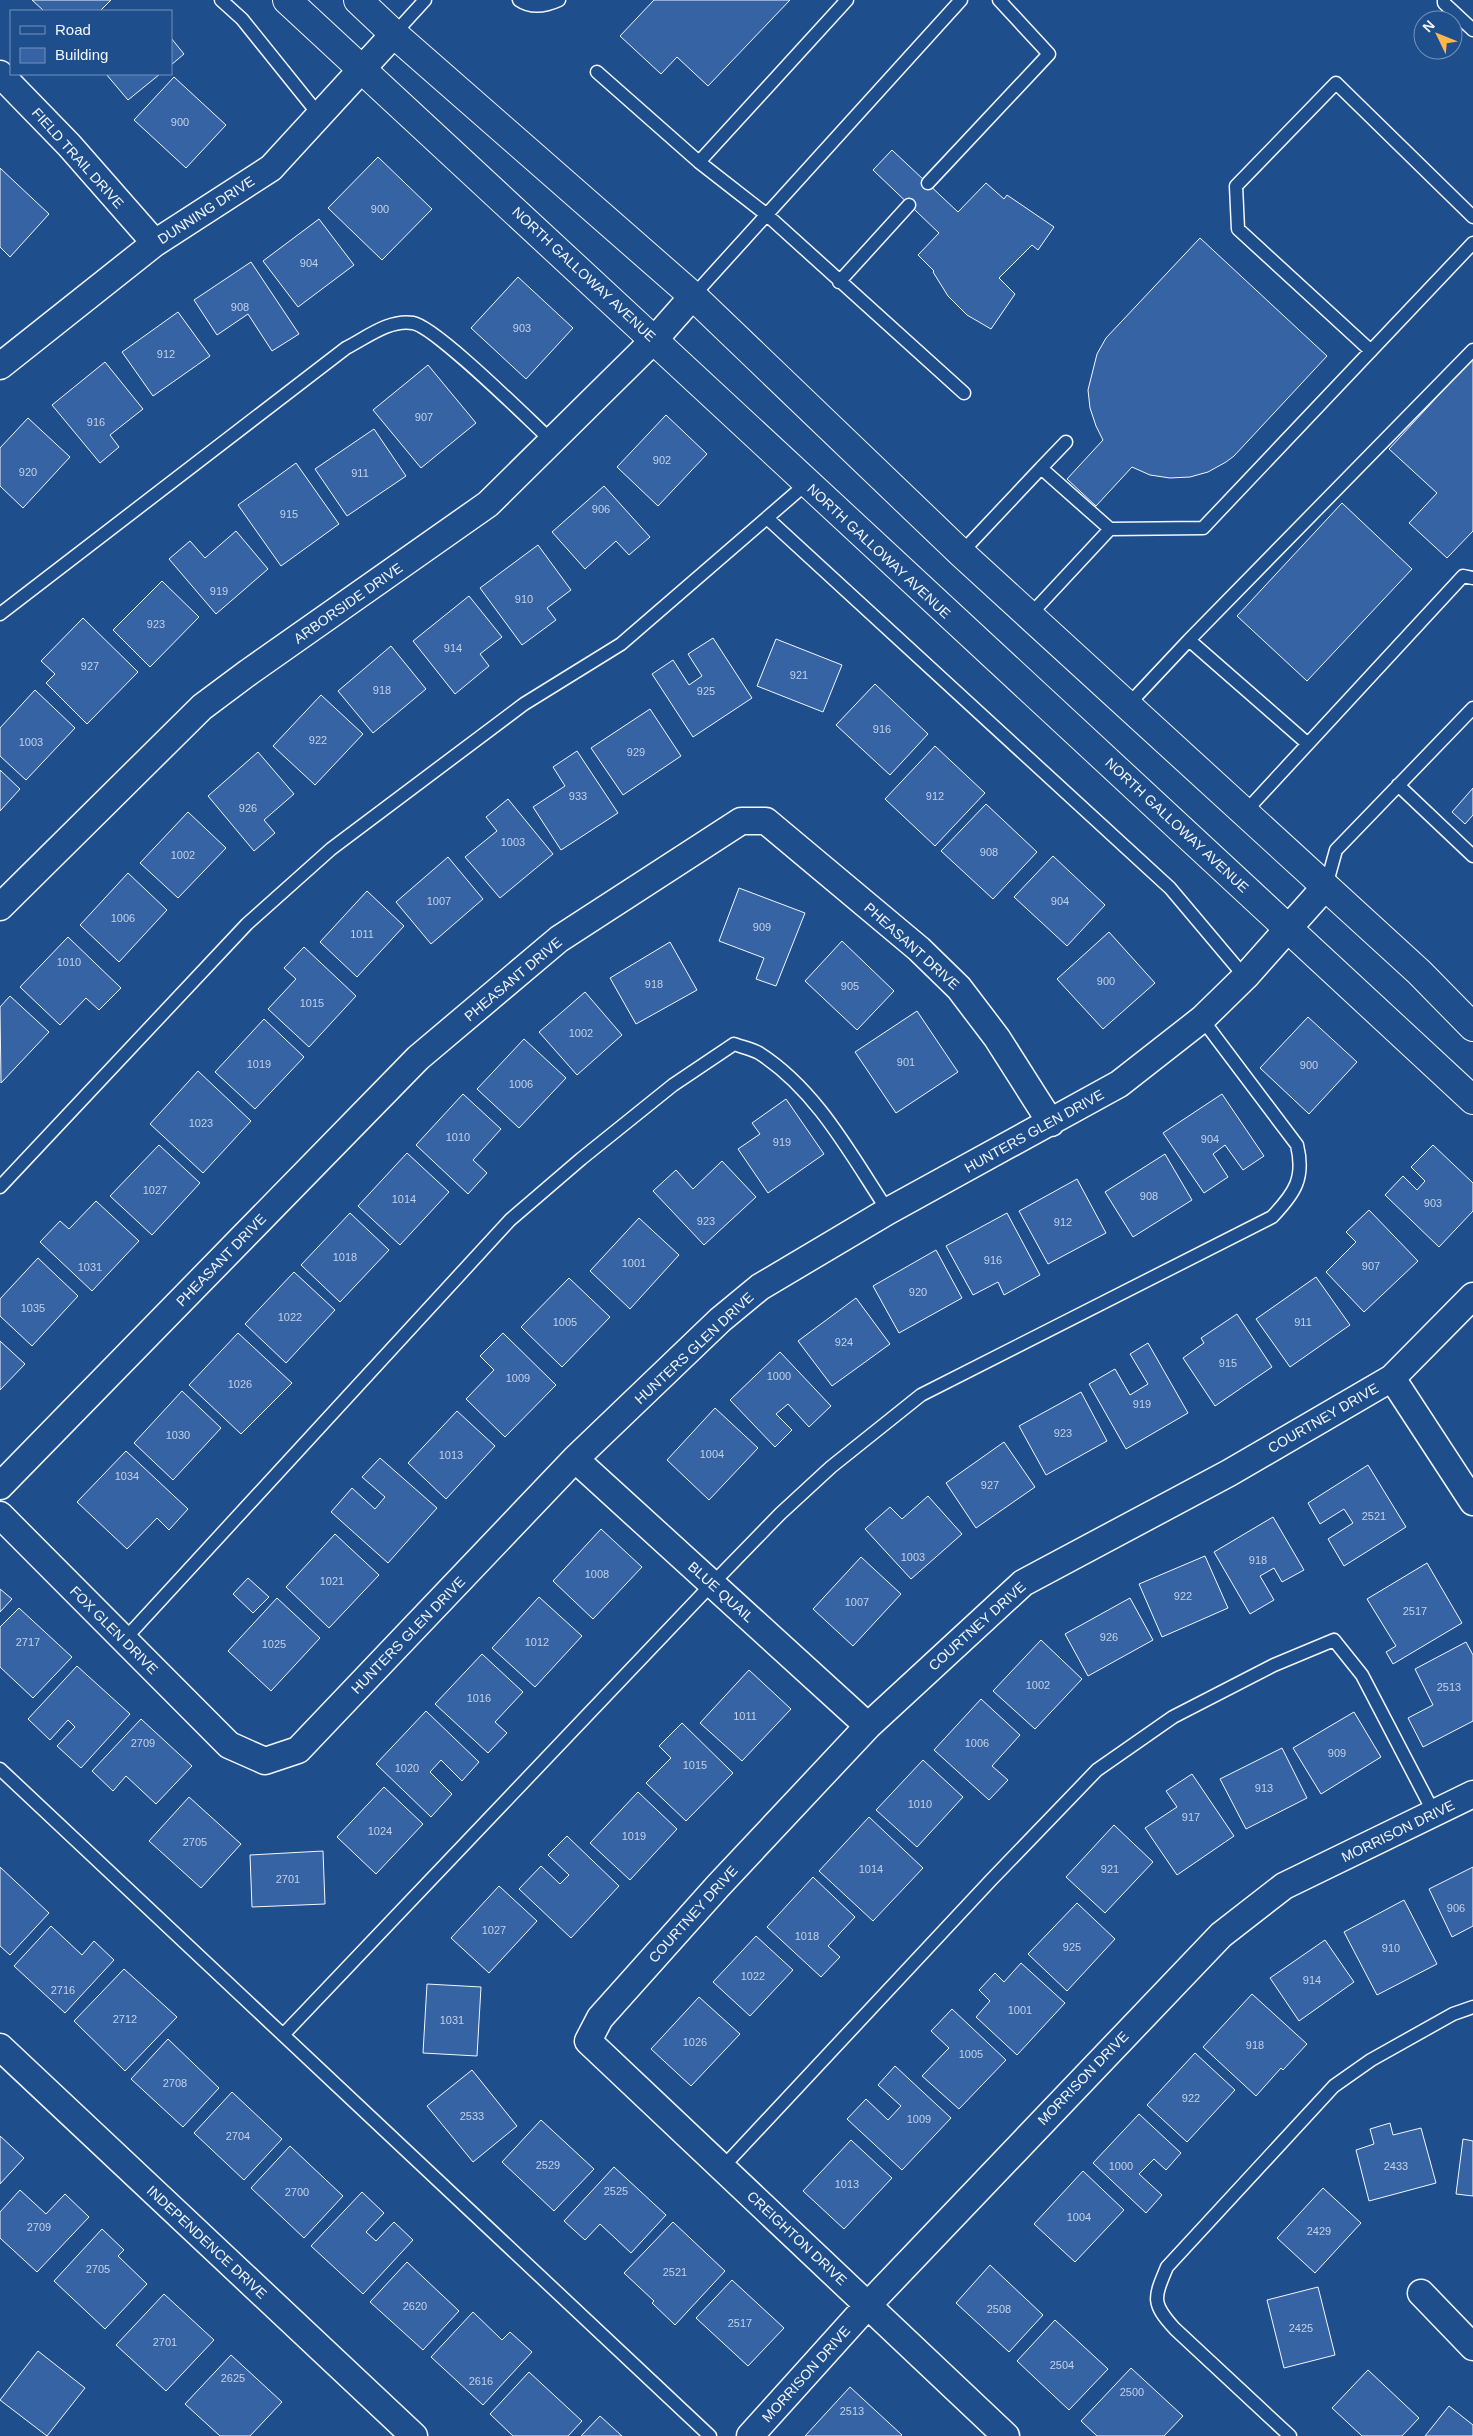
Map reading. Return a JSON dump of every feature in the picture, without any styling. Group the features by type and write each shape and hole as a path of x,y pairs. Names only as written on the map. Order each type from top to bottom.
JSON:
{"main road":[{"name":"NORTH GALLOWAY AVENUE","path":"287,0 655,339 806,484 1473,1100"},
{"path":"358,0 394,34 693,296 961,554 1326,886 1419,972 1473,1026"}],"street":[{"name":"DUNNING DRIVE","path":"1,363 155,243 271,168 363,70 394,34"},
{"name":"FIELD TRAIL DRIVE","path":"0,74 69,146 155,243"},
{"name":"ARBORSIDE DRIVE","path":"0,907 202,707 488,504 655,339 693,296"},
{"name":"PHEASANT DRIVE","path":"0,1486 418,1058 560,939 741,821 766,821 919,949 959,988 997,1038 1051,1123"},
{"name":"HUNTERS GLEN DRIVE","path":"229,1745 265,1761 298,1750 575,1459 720,1320 760,1287 888,1211 1119,1084 1202,1019 1289,929 1326,886"},
{"name":"COURTNEY DRIVE","path":"588,2041 600,2018 725,1878 868,1726 1023,1583 1229,1473 1392,1378 1473,1296"},
{"path":"1392,1378 1473,1502"},
{"name":"BLUE QUAIL","path":"575,1459 868,1726"},
{"name":"FOX GLEN DRIVE","path":"0,1515 229,1745"},
{"name":"MORRISON DRIVE","path":"750,2436 868,2305 1221,1935 1284,1886 1473,1794"},
{"name":"CREIGHTON DRIVE","path":"588,2041 1006,2436"},
{"name":"INDEPENDENCE DRIVE","path":"0,2047 414,2436"},
{"path":"1421,2293 1473,2347"}],"lane":[{"path":"221,0 242,19 320,116"},
{"path":"394,34 425,0"},
{"path":"519,0 525,4 545,6 559,0"},
{"path":"699,162 848,0"},
{"path":"693,296 962,0"},
{"path":"928,183 1049,54 999,0"},
{"path":"1444,0 1444,3 1473,30"},
{"path":"597,72 699,162 767,215 964,393"},
{"path":"1371,351 1238,229 1236,186 1336,83 1473,217"},
{"path":"839,282 910,205"},
{"path":"1041,468 1110,529 1203,528 1473,243"},
{"path":"0,614 346,348 388,325 414,323 440,339 552,441"},
{"path":"1128,705 1189,640 1473,350"},
{"path":"961,554 1066,442"},
{"path":"0,1186 247,924 317,862 524,704 621,644 806,484"},
{"path":"767,518 1170,888 1245,976"},
{"path":"1030,616 1110,529"},
{"path":"1245,812 1463,576 1473,578"},
{"path":"1189,640 1308,744"},
{"path":"1326,886 1336,850 1473,708"},
{"path":"1398,785 1473,856"},
{"path":"283,2035 712,1584 780,1514 831,1467 921,1395 1272,1217 1288,1200 1298,1181 1302,1163 1297,1145 1202,1019"},
{"path":"124,1640 510,1220 673,1084 734,1044 758,1052 790,1078 824,1114 888,1211"},
{"path":"722,2168 958,1914 1097,1770 1173,1717 1274,1665 1334,1640 1362,1675 1434,1813"},
{"path":"0,1769 710,2436"},
{"path":"1290,2436 1159,2312 1156,2293 1167,2267 1334,2086 1371,2060 1453,2014 1473,2007"}],"building":[{"path":"32,0 111,0 101,10 43,10"},
{"path":"654,0 790,0 708,86 677,57 661,74 620,36"},
{"path":"172,39 184,54 172,64"},
{"path":"107,75 159,75 128,100"},
{"path":"174,77 226,125 186,168 134,120"},
{"path":"892,150 958,212 986,183 1004,199 1007,195 1054,227 1038,250 1032,245 999,278 1015,294 991,329 967,315 948,296 934,271 918,255 939,233 873,170"},
{"path":"378,157 432,209 382,260 328,208"},
{"path":"0,168 49,214 10,257 0,247"},
{"path":"319,219 354,265 298,307 263,261"},
{"path":"1200,238 1327,356 1234,456 1226,462 1208,472 1190,477 1170,478 1150,475 1132,467 1096,506 1067,479 1103,440 1090,408 1088,390 1097,354 1106,338"},
{"path":"251,262 299,334 272,351 248,314 217,335 194,300"},
{"path":"518,277 573,328 526,379 471,328"},
{"path":"178,312 210,356 153,396 122,352"},
{"path":"1473,358 1473,531 1447,558 1409,523 1437,493 1389,449"},
{"path":"105,362 143,409 110,435 119,447 100,463 52,405"},
{"path":"428,365 476,423 421,468 373,410"},
{"path":"666,415 707,454 658,506 617,467"},
{"path":"28,418 70,457 23,508 0,486 0,448"},
{"path":"374,429 406,476 347,516 315,469"},
{"path":"296,463 339,524 281,566 238,505"},
{"path":"604,486 650,537 629,555 616,541 585,569 552,532"},
{"path":"1342,503 1412,569 1307,681 1237,616"},
{"path":"236,531 268,569 216,614 169,559 190,541 205,558"},
{"path":"538,545 571,590 547,608 556,620 522,645 480,588"},
{"path":"162,581 199,617 150,667 113,630"},
{"path":"469,596 502,637 480,654 489,666 455,694 413,641"},
{"path":"83,618 138,672 87,724 46,683 55,674 41,661"},
{"path":"713,638 752,698 693,737 652,674 673,660 689,685 702,676 688,654"},
{"path":"776,639 842,665 823,712 757,686"},
{"path":"391,646 426,689 373,733 338,691"},
{"path":"875,684 928,734 890,775 836,725"},
{"path":"35,690 75,728 26,780 0,756 0,728"},
{"path":"321,695 363,734 315,785 273,746"},
{"path":"650,709 681,756 623,795 591,748"},
{"path":"935,746 985,793 935,846 885,799"},
{"path":"577,751 618,813 561,850 533,807 565,786 553,767"},
{"path":"258,752 294,794 264,820 275,833 254,851 208,796"},
{"path":"0,770 20,789 0,811"},
{"path":"1473,788 1473,815 1465,824 1452,812"},
{"path":"508,799 553,854 500,898 465,857 497,831 486,817"},
{"path":"986,804 1037,852 993,899 941,851"},
{"path":"188,812 226,848 178,898 140,863"},
{"path":"1053,856 1105,905 1067,946 1014,897"},
{"path":"448,857 483,899 431,944 396,902"},
{"path":"128,873 167,910 119,962 80,925"},
{"path":"739,888 805,913 776,986 756,979 764,958 719,941"},
{"path":"367,891 404,926 357,977 320,942"},
{"path":"1109,932 1155,983 1103,1029 1057,979"},
{"path":"68,937 121,988 99,1010 86,998 60,1025 20,987"},
{"path":"842,941 894,991 857,1030 805,981"},
{"path":"670,942 697,990 636,1024 610,978"},
{"path":"304,947 356,996 309,1047 268,1009 296,979 284,968"},
{"path":"585,992 622,1035 577,1075 539,1032"},
{"path":"10,996 49,1032 1,1083 0,1007"},
{"path":"917,1011 958,1072 896,1113 855,1052"},
{"path":"1308,1017 1357,1062 1309,1114 1260,1068"},
{"path":"264,1019 304,1057 255,1109 215,1072"},
{"path":"524,1039 566,1078 519,1128 477,1089"},
{"path":"198,1071 251,1121 203,1173 150,1124"},
{"path":"463,1094 501,1129 473,1160 487,1173 468,1194 416,1145"},
{"path":"1222,1094 1264,1156 1243,1170 1225,1145 1213,1154 1228,1177 1204,1193 1163,1133"},
{"path":"786,1099 824,1154 768,1193 738,1149 760,1134 752,1123"},
{"path":"159,1145 200,1183 152,1235 110,1196"},
{"path":"1433,1145 1473,1183 1473,1211 1439,1247 1385,1195 1403,1176 1417,1190 1425,1181 1411,1167"},
{"path":"407,1153 449,1192 400,1245 358,1206"},
{"path":"1165,1154 1192,1200 1133,1237 1105,1192"},
{"path":"722,1161 756,1197 704,1245 653,1191 676,1170 693,1189"},
{"path":"1077,1179 1106,1233 1048,1264 1019,1211"},
{"path":"96,1201 139,1241 92,1291 40,1242 60,1221 69,1229"},
{"path":"1369,1210 1418,1261 1364,1312 1326,1272 1356,1242 1346,1232"},
{"path":"350,1213 389,1250 340,1302 301,1265"},
{"path":"1007,1213 1040,1275 1004,1295 998,1282 973,1295 946,1246"},
{"path":"639,1218 679,1255 630,1309 590,1271"},
{"path":"936,1250 962,1298 899,1333 873,1286"},
{"path":"38,1258 78,1296 32,1346 0,1316 0,1299"},
{"path":"294,1272 335,1310 286,1363 245,1324"},
{"path":"1316,1277 1350,1325 1290,1367 1256,1319"},
{"path":"569,1278 610,1317 562,1367 521,1327"},
{"path":"856,1298 890,1344 832,1386 798,1341"},
{"path":"1237,1314 1272,1367 1215,1406 1183,1358 1204,1343 1201,1338"},
{"path":"238,1333 292,1383 241,1434 189,1385"},
{"path":"503,1333 556,1385 505,1437 466,1399 494,1370 480,1356"},
{"path":"0,1341 25,1364 0,1390"},
{"path":"1148,1343 1188,1413 1126,1449 1089,1384 1115,1369 1130,1395 1148,1384 1130,1354"},
{"path":"780,1352 831,1406 809,1427 788,1404 776,1414 792,1430 775,1447 730,1400"},
{"path":"182,1391 221,1428 173,1480 134,1443"},
{"path":"1081,1392 1107,1441 1046,1475 1019,1426"},
{"path":"715,1408 758,1448 709,1500 667,1460"},
{"path":"457,1411 495,1446 446,1499 408,1463"},
{"path":"1004,1442 1035,1487 976,1528 946,1483"},
{"path":"126,1451 188,1509 169,1530 157,1518 127,1549 77,1502"},
{"path":"380,1458 437,1508 388,1563 331,1512 352,1488 375,1509 385,1497 362,1477"},
{"path":"1368,1465 1406,1527 1344,1566 1328,1539 1353,1523 1344,1509 1320,1524 1308,1503"},
{"path":"928,1496 962,1534 911,1579 865,1529 890,1507 902,1519"},
{"path":"1273,1517 1304,1570 1282,1582 1274,1568 1260,1576 1274,1600 1250,1614 1214,1552"},
{"path":"601,1529 642,1567 593,1619 553,1581"},
{"path":"335,1534 379,1575 329,1628 286,1587"},
{"path":"1205,1556 1228,1608 1162,1637 1139,1584"},
{"path":"861,1557 901,1594 853,1646 813,1609"},
{"path":"1427,1563 1462,1623 1393,1664 1386,1652 1396,1646 1367,1599"},
{"path":"248,1578 269,1597 253,1613 233,1594"},
{"path":"0,1589 12,1599 0,1612"},
{"path":"539,1597 582,1636 535,1687 492,1648"},
{"path":"277,1598 320,1638 271,1691 228,1651"},
{"path":"1130,1598 1153,1640 1088,1676 1065,1634"},
{"path":"19,1608 72,1657 33,1698 0,1667 0,1627"},
{"path":"1041,1640 1082,1679 1035,1729 993,1691"},
{"path":"1466,1642 1473,1655 1473,1721 1423,1747 1408,1718 1433,1705 1415,1669"},
{"path":"482,1654 523,1692 495,1722 507,1733 488,1753 435,1704"},
{"path":"77,1666 130,1714 81,1768 57,1746 75,1727 68,1720 50,1740 28,1719"},
{"path":"749,1670 791,1709 742,1761 700,1723"},
{"path":"981,1699 1020,1735 992,1766 1008,1780 989,1800 934,1750"},
{"path":"426,1711 479,1762 462,1781 441,1760 430,1772 452,1794 431,1817 376,1764"},
{"path":"1354,1712 1381,1757 1321,1794 1293,1748"},
{"path":"141,1719 192,1766 156,1804 126,1776 113,1791 92,1771"},
{"path":"682,1723 733,1773 686,1821 646,1783 671,1758 659,1746"},
{"path":"1282,1748 1307,1798 1246,1829 1220,1779"},
{"path":"923,1760 963,1797 917,1847 876,1810"},
{"path":"1192,1774 1234,1836 1177,1875 1145,1828 1177,1807 1166,1791"},
{"path":"384,1787 423,1824 376,1874 337,1837"},
{"path":"638,1792 677,1829 630,1880 590,1843"},
{"path":"189,1797 241,1844 201,1888 149,1841"},
{"path":"869,1817 923,1868 873,1921 819,1871"},
{"path":"1114,1825 1153,1862 1105,1913 1066,1877"},
{"path":"567,1836 619,1886 571,1938 519,1889 541,1866 560,1884 569,1875 548,1855"},
{"path":"323,1851 325,1904 252,1907 250,1855"},
{"path":"0,1867 49,1913 10,1955 0,1946"},
{"path":"1473,1867 1473,1926 1452,1937 1429,1889"},
{"path":"813,1877 855,1917 828,1946 840,1957 821,1977 767,1927"},
{"path":"499,1886 537,1921 489,1973 451,1938"},
{"path":"1404,1900 1437,1964 1377,1995 1344,1932"},
{"path":"1077,1903 1115,1939 1067,1991 1028,1954"},
{"path":"51,1926 82,1955 94,1941 114,1960 65,2013 14,1966"},
{"path":"756,1936 793,1970 750,2016 713,1982"},
{"path":"1325,1940 1354,1982 1299,2021 1270,1978"},
{"path":"1021,1963 1065,2003 1017,2055 976,2017 990,2001 979,1990 995,1973 1004,1982"},
{"path":"124,1969 177,2017 125,2071 74,2021"},
{"path":"427,1984 481,1987 477,2056 423,2053"},
{"path":"1252,1994 1307,2044 1283,2070 1281,2068 1256,2096 1203,2047"},
{"path":"699,1997 740,2034 691,2086 651,2049"},
{"path":"952,2009 1006,2060 959,2109 922,2076 949,2048 931,2031"},
{"path":"168,2039 219,2088 183,2127 131,2079"},
{"path":"1195,2053 1235,2090 1187,2142 1147,2105"},
{"path":"895,2066 951,2118 902,2170 847,2119 866,2099 888,2120 901,2106 878,2085"},
{"path":"472,2070 517,2126 473,2162 427,2106"},
{"path":"232,2092 282,2139 244,2180 194,2133"},
{"path":"1139,2114 1181,2153 1166,2170 1154,2159 1139,2174 1162,2195 1146,2213 1093,2163"},
{"path":"541,2120 594,2169 554,2211 502,2162"},
{"path":"1390,2123 1393,2135 1421,2128 1436,2183 1369,2201 1356,2150 1374,2144 1370,2129"},
{"path":"0,2136 24,2158 0,2184"},
{"path":"1463,2139 1473,2141 1473,2196 1456,2194"},
{"path":"851,2140 892,2178 844,2229 803,2191"},
{"path":"290,2146 343,2196 304,2238 251,2188"},
{"path":"614,2167 666,2215 631,2253 600,2224 585,2240 564,2221"},
{"path":"1083,2171 1124,2210 1075,2262 1034,2224"},
{"path":"1323,2188 1361,2223 1315,2273 1277,2238"},
{"path":"20,2190 46,2214 65,2194 89,2217 37,2272 0,2238 0,2212"},
{"path":"362,2192 384,2213 366,2232 376,2241 394,2222 413,2240 363,2294 311,2246"},
{"path":"673,2222 725,2271 675,2325 652,2303 654,2301 624,2273"},
{"path":"102,2229 124,2250 118,2256 147,2284 105,2329 54,2281"},
{"path":"407,2262 459,2311 423,2350 370,2302"},
{"path":"990,2265 1043,2315 1009,2352 956,2303"},
{"path":"732,2280 784,2328 748,2366 696,2318"},
{"path":"1318,2287 1335,2355 1284,2368 1267,2300"},
{"path":"164,2294 214,2340 166,2391 116,2345"},
{"path":"473,2312 502,2340 510,2332 532,2352 483,2405 431,2357"},
{"path":"1055,2320 1108,2369 1069,2410 1017,2361"},
{"path":"38,2351 85,2388 47,2436 0,2400"},
{"path":"231,2355 282,2402 250,2436 220,2436 185,2404"},
{"path":"1131,2368 1183,2416 1164,2436 1097,2436 1081,2421"},
{"path":"1368,2370 1419,2418 1402,2436 1362,2436 1332,2408"},
{"path":"529,2372 582,2421 568,2436 513,2436 490,2414"},
{"path":"850,2387 902,2435 805,2436"},
{"path":"1449,2406 1473,2425 1473,2436 1425,2436"},
{"path":"600,2416 622,2436 581,2436"}]}
